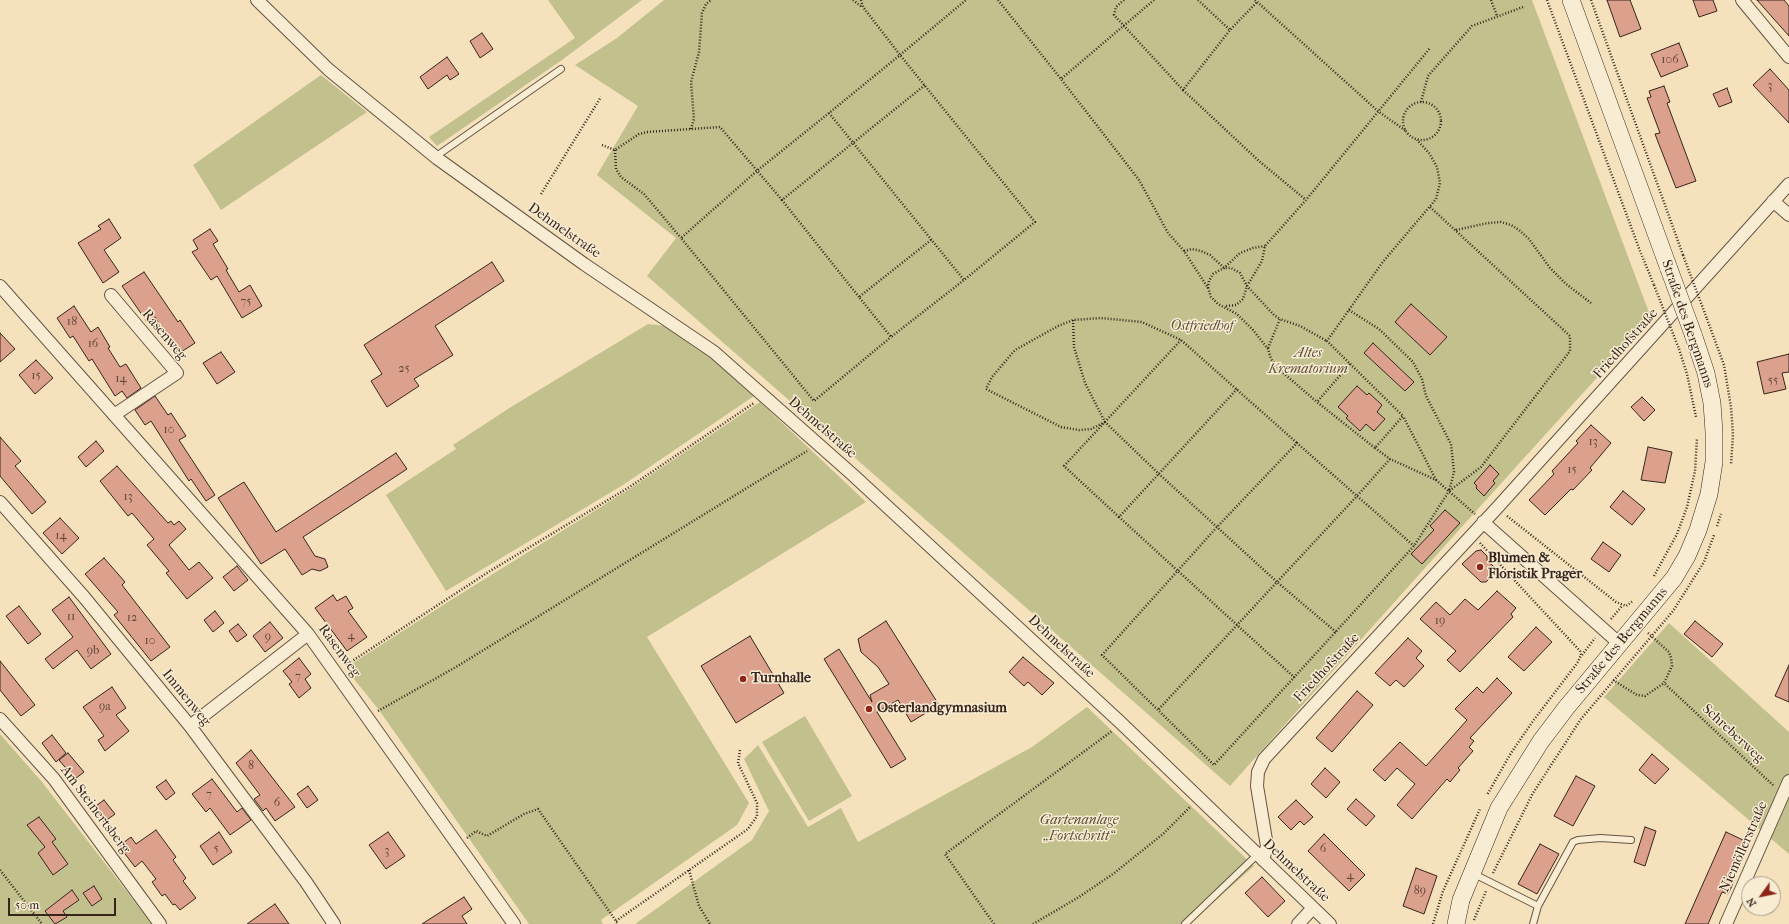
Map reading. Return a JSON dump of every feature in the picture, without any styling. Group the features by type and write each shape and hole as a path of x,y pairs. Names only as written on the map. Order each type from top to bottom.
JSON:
{"main road":[{"name":"Straße des Bergmanns","path":"1456,924 1461,900 1499,808 1541,741 1566,708 1661,596 1684,562 1698,530 1709,494 1714,462 1712,402 1706,373 1570,0"}],"street":[{"name":"Dehmelstraße","path":"257,0 329,70 435,157 584,264 714,352 819,445 1121,723 1198,799 1330,924"},
{"path":"1742,0 1789,57"},
{"name":"Friedhofstraße","path":"1260,858 1267,846 1257,786 1258,772 1264,759 1471,534 1497,508 1789,184"},
{"path":"1773,201 1789,215"},
{"name":"Rasenweg","path":"0,286 308,634 514,924"},
{"name":"Rasenweg","path":"111,295 177,373 114,415"},
{"name":"Immenweg","path":"0,502 84,597 190,726 306,882 334,924"},
{"path":"1483,522 1620,644"},
{"path":"190,726 308,634"},
{"name":"Am Steinertsberg","path":"0,719 54,779 160,924"},
{"name":"Niemöllerstraße","path":"1726,924 1789,781"},
{"path":"1298,924 1313,908"}],"lane":[{"path":"435,157 561,69"},
{"path":"1533,924 1538,906 1573,842 1578,840 1600,838 1631,840"},
{"path":"1185,924 1260,858"},
{"path":"1472,874 1538,906"}],"path":[{"path":"692,129 694,119 691,82 699,52 702,13 706,4 711,0"},
{"path":"614,150 616,169 621,177 644,194 814,400 890,337 964,280 1035,222 863,8 854,0"},
{"path":"861,0 863,8"},
{"path":"681,238 758,170 966,0"},
{"path":"998,0 1139,180 1168,233 1184,251 1208,288 1211,297 1218,304 1225,306 1236,305 1243,299 1247,286 1262,261 1265,246 1306,200 1430,48"},
{"path":"1124,0 1116,6 1114,14 1183,90 1253,156 1306,200"},
{"path":"1061,79 1154,0"},
{"path":"1198,0 1230,30"},
{"path":"1491,0 1497,16"},
{"path":"1547,0 1640,250 1679,350 1690,387 1696,420"},
{"path":"1591,0 1707,319"},
{"path":"1183,90 1230,30 1256,1 1379,112 1417,140 1429,153 1437,167 1440,183 1436,199 1382,263 1326,341"},
{"path":"1421,102 1428,76 1472,26 1523,7"},
{"path":"782,200 925,86"},
{"path":"541,194 601,97"},
{"path":"1406,131 1403,119 1409,107 1421,102 1433,106 1440,117 1439,130 1430,139 1417,140"},
{"path":"829,113 964,280"},
{"path":"614,150 640,134 648,132 720,127 758,170 890,337"},
{"path":"602,145 614,150"},
{"path":"1430,207 1570,336 1570,351 1481,466 1449,491"},
{"path":"1456,230 1488,223 1501,222 1511,225 1529,239 1550,268 1566,284 1591,303"},
{"path":"859,297 932,240"},
{"path":"1208,288 1209,281 1213,274 1224,268 1240,253 1253,248 1265,246"},
{"path":"1184,251 1192,249 1210,255 1224,268 1231,268 1240,273 1247,286 1274,315 1280,319 1300,326 1326,341 1403,416 1436,480"},
{"path":"1225,306 1253,330 1268,349 1271,359 1281,371 1317,402 1390,459 1436,480 1483,522"},
{"path":"1297,443 1217,527 1102,655 1214,765 1414,546 1449,491 1454,472 1451,444 1426,396 1422,379 1413,362 1379,329 1349,310"},
{"path":"1105,422 1091,429 1079,430 1061,427 986,389 992,377 1015,350 1058,326 1073,320 1101,318 1142,322 1180,340 1414,546"},
{"path":"1268,349 1280,319"},
{"path":"1073,320 1074,347 1085,383 1105,422 1159,474 1277,582 1336,632"},
{"path":"1180,340 1064,466 1236,626 1295,678"},
{"path":"1317,402 1350,364"},
{"path":"1119,517 1237,389"},
{"path":"335,672 490,571 628,488 764,396"},
{"path":"1375,448 1403,416"},
{"path":"1653,577 1677,534 1687,507 1695,470 1697,434"},
{"path":"367,717 462,663 819,445"},
{"path":"1158,710 1390,459"},
{"path":"1497,508 1616,602 1626,606 1634,599"},
{"path":"1471,534 1580,651 1581,655 1578,662 1550,697"},
{"path":"1618,683 1633,694 1645,696 1664,683 1672,666 1671,658 1669,652 1656,640"},
{"name":"Schreberweg","path":"1664,683 1783,795"},
{"path":"994,924 945,854 1121,723"},
{"path":"616,921 748,829 757,816 757,803 738,763 740,750"},
{"path":"1033,924 1079,897 1113,874 1163,834 1198,799"},
{"path":"457,844 476,831 487,836 503,825 538,808 618,924"},
{"path":"0,870 42,924"},
{"path":"689,870 699,906 710,924"}],"green space":[{"path":"548,0 642,0 562,60 437,146 429,137 575,38"},
{"name":"Ostfriedhof","path":"664,0 1532,0 1651,318 1230,786 647,276 676,238 597,175 638,106 575,65 617,38"},
{"path":"321,75 367,112 221,210 193,165"},
{"path":"648,324 665,326 713,359 754,396 623,485 446,591 386,495 456,449 453,445 511,407"},
{"path":"760,402 866,502 647,637 749,803 737,825 601,920 603,924 529,924 379,710 345,668 628,490"},
{"path":"1669,623 1789,732 1789,854 1604,697"},
{"name":"Gartenanlage „Fortschritt“","path":"1087,707 1254,866 1189,924 635,924 752,840 769,811 744,759 758,745 808,827 841,808 858,842 1032,747"},
{"path":"805,716 852,796 809,821 762,742"},
{"path":"0,734 42,782 152,924 0,924"}],"building":[{"path":"1607,0 1630,0 1641,29 1620,37"},
{"path":"1693,0 1713,0 1717,11 1699,17"},
{"path":"1757,0 1784,0 1789,6 1789,36"},
{"path":"482,33 493,49 480,58 470,41"},
{"path":"1679,43 1688,66 1661,77 1651,54"},
{"path":"447,57 459,74 450,80 447,75 428,89 420,77"},
{"path":"1770,69 1789,90 1789,123 1753,85"},
{"path":"1664,86 1670,102 1667,103 1696,181 1676,188 1655,134 1660,133 1647,98 1651,97 1649,91"},
{"path":"1727,88 1732,102 1719,107 1713,94"},
{"path":"109,219 121,238 104,250 119,272 103,283 78,243 101,229 98,226"},
{"path":"210,229 218,241 213,244 228,269 226,270 239,292 250,285 262,306 242,318 217,276 211,280 192,252 198,249 193,240"},
{"path":"492,262 504,281 435,326 453,355 414,379 419,386 387,407 371,381 382,374 364,345"},
{"path":"144,272 178,322 180,320 195,343 178,354 155,317 147,322 122,286"},
{"path":"1411,304 1447,337 1430,355 1395,322"},
{"path":"74,306 91,332 98,327 110,347 108,348 120,367 126,364 141,388 127,398 122,391 115,396 92,359 89,361 73,336 70,338 57,318"},
{"path":"0,333 15,349 0,362"},
{"path":"1373,343 1414,382 1405,391 1364,353"},
{"path":"221,352 235,372 217,384 203,363"},
{"path":"1789,354 1789,372 1782,373 1786,389 1764,394 1757,362"},
{"path":"36,360 53,378 35,394 19,375"},
{"path":"1357,386 1367,395 1369,393 1382,405 1377,412 1385,419 1374,431 1366,424 1360,431 1346,418 1348,416 1338,407"},
{"path":"155,396 168,415 171,413 186,436 179,440 215,495 206,501 191,479 189,481 151,421 145,425 135,410"},
{"path":"1642,397 1655,410 1644,421 1631,407"},
{"path":"1591,425 1611,443 1590,468 1592,470 1573,490 1571,489 1545,515 1529,500 1554,474 1552,471 1578,443 1576,441"},
{"path":"0,437 21,461 15,466 46,502 32,514 0,476"},
{"path":"96,441 104,451 86,467 78,457"},
{"path":"1648,447 1672,452 1665,483 1641,480"},
{"path":"396,453 407,469 303,537 315,556 325,559 328,567 320,571 312,569 302,575 285,549 261,564 218,498 244,482 276,532"},
{"path":"1490,465 1499,474 1493,481 1495,483 1484,496 1476,488 1477,486 1474,483"},
{"path":"117,466 168,523 171,521 174,525 179,521 186,529 169,545 189,570 199,562 213,578 187,599 166,573 169,571 147,545 154,539 132,513 128,516 100,481"},
{"path":"1623,491 1645,509 1632,525 1610,507"},
{"path":"1445,510 1460,523 1422,564 1411,554 1434,530 1430,526"},
{"path":"60,518 79,538 62,554 43,533"},
{"path":"1603,542 1621,555 1609,572 1591,559"},
{"name":"Blumen & Floristik Prager","path":"1481,550 1487,556 1487,561 1498,570 1486,582 1481,582 1462,564 1476,551"},
{"path":"104,558 125,582 122,585 170,647 151,661 114,615 118,612 85,574"},
{"path":"237,566 248,580 234,591 223,577"},
{"path":"1497,591 1516,608 1511,614 1513,617 1460,672 1447,660 1456,651 1420,619 1436,602 1450,615 1465,599 1478,610"},
{"path":"333,595 337,601 346,596 353,608 348,611 367,637 347,651 315,608"},
{"path":"69,597 111,654 91,669 77,650 53,669 45,659 73,637 52,610"},
{"path":"19,606 41,634 28,644 6,616"},
{"path":"215,611 224,623 213,632 204,620"},
{"name":"Osterlandgymnasium","path":"886,621 939,705 911,722 898,700 877,712 906,759 891,768 824,659 839,649 872,702 870,695 889,684 878,667 861,652 858,639"},
{"path":"1695,621 1723,644 1712,657 1684,634"},
{"path":"270,622 283,638 265,652 253,636"},
{"path":"238,624 247,635 237,642 229,631"},
{"path":"1536,627 1552,642 1524,671 1508,657"},
{"name":"Turnhalle","path":"750,636 784,693 736,723 701,666"},
{"path":"1408,638 1422,651 1416,658 1424,666 1404,687 1396,680 1390,686 1375,673"},
{"path":"1023,657 1054,683 1042,695 1028,682 1024,686 1009,672"},
{"path":"299,658 311,674 305,679 311,688 299,698 289,684 292,682 283,671"},
{"path":"0,661 35,705 21,716 0,690"},
{"path":"1789,665 1789,702 1775,696"},
{"path":"1497,678 1512,693 1470,738 1474,741 1469,747 1473,751 1458,768 1460,770 1450,782 1447,779 1412,819 1397,805 1415,784 1397,768 1385,781 1373,770 1400,742 1426,766 1467,720 1455,709 1477,687 1483,693"},
{"path":"112,687 126,708 116,715 129,731 105,751 98,740 104,736 83,707"},
{"path":"1357,691 1373,705 1332,752 1316,738"},
{"path":"52,735 66,753 56,762 42,743"},
{"path":"251,750 295,807 275,821 266,808 263,811 254,799 260,795 236,763"},
{"path":"68,753 84,772 75,779 59,760"},
{"path":"1652,754 1669,769 1655,784 1639,770"},
{"path":"1325,768 1340,782 1326,798 1311,784"},
{"path":"1576,776 1595,786 1573,826 1554,816"},
{"path":"212,779 237,812 242,808 251,820 230,835 210,808 206,812 192,794"},
{"path":"166,780 175,793 166,800 156,787"},
{"path":"308,786 318,800 307,808 297,794"},
{"path":"1356,799 1375,816 1366,826 1347,809"},
{"path":"104,800 115,814 104,822 93,808"},
{"path":"1296,800 1313,817 1304,825 1300,821 1291,830 1278,817"},
{"path":"39,817 56,839 52,842 68,864 53,875 38,853 45,847 27,825"},
{"path":"1645,827 1656,831 1645,866 1634,862"},
{"path":"156,830 176,857 173,860 186,878 183,881 196,898 180,910 175,904 173,905 165,894 162,896 152,882 156,879 142,861 135,867 119,846 131,837 136,844"},
{"path":"219,832 232,852 213,865 200,846"},
{"path":"388,832 405,856 386,869 369,845"},
{"path":"1726,832 1745,841 1729,878 1734,880 1731,888 1728,894 1722,892 1708,924 1685,924"},
{"path":"1324,834 1365,875 1349,891 1308,851"},
{"path":"1540,844 1559,854 1537,894 1518,884"},
{"path":"1416,868 1437,876 1424,914 1403,906"},
{"path":"1262,877 1285,901 1268,917 1245,893"},
{"path":"94,886 102,899 92,906 83,893"},
{"path":"72,890 79,900 63,911 67,917 55,924 45,911"},
{"path":"464,897 472,909 462,916 467,924 422,924"},
{"path":"275,904 289,924 247,924"}],"place":[{"name":"Blumen & Floristik Prager","path":"1480,567"},
{"name":"Turnhalle","path":"743,679"},
{"name":"Osterlandgymnasium","path":"869,709"}],"park label":[{"name":"Altes Krematorium","path":"1308,362"}]}
